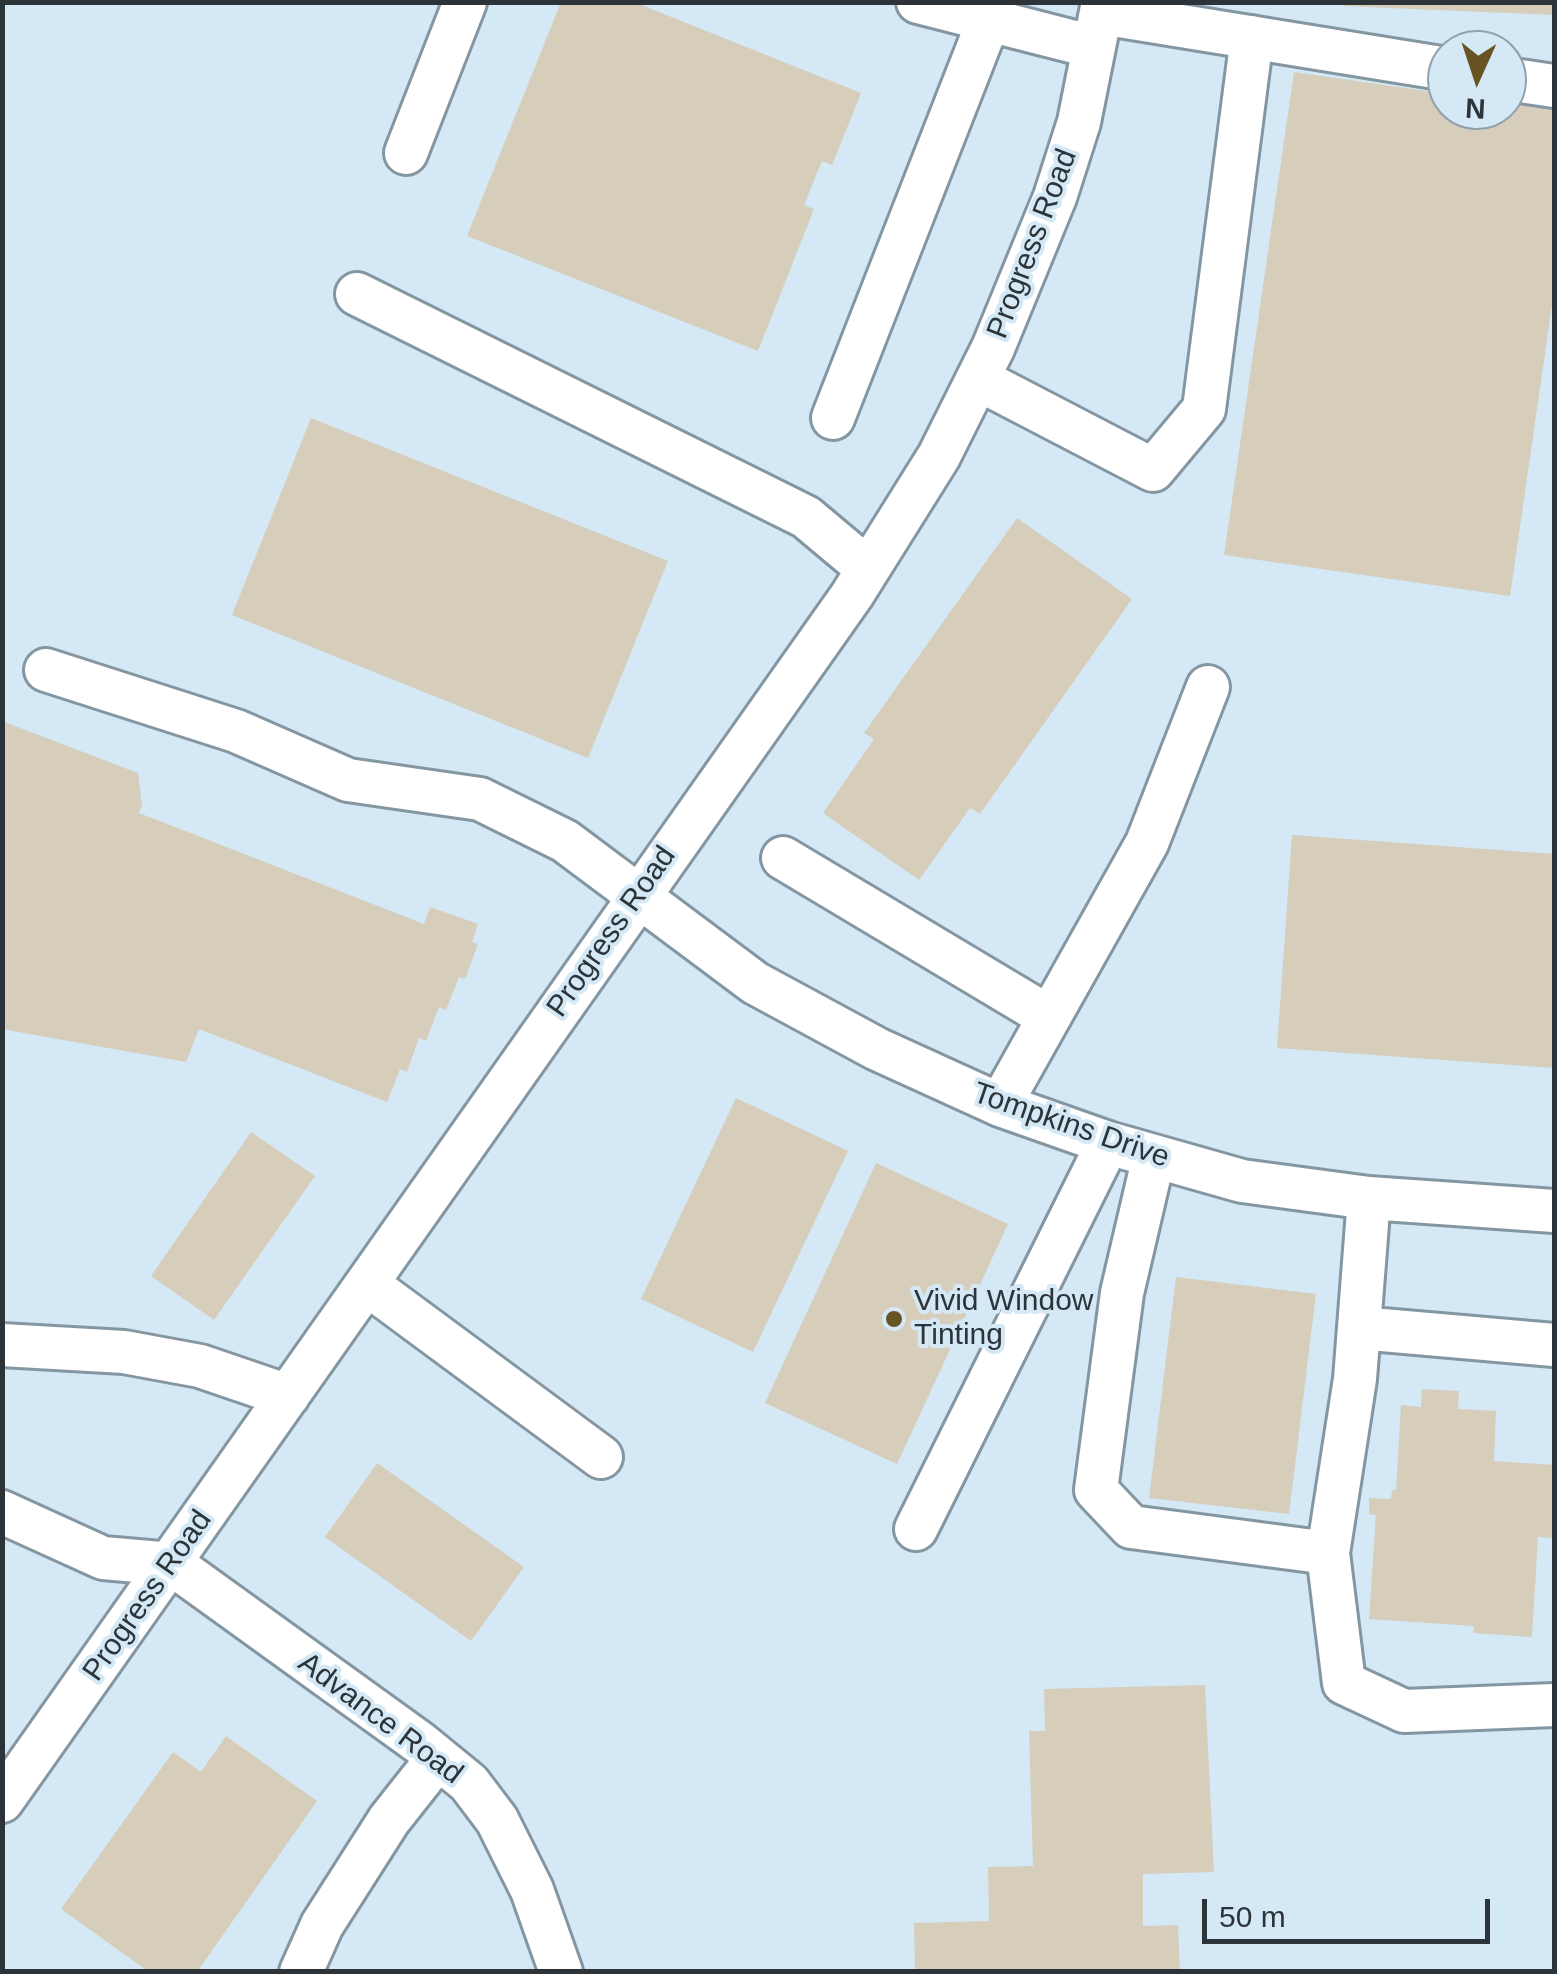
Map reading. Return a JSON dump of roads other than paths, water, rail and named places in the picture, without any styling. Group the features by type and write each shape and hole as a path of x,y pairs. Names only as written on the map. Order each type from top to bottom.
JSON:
{"street":[{"path":"406,153 465,2"},
{"path":"918,2 988,22 1099,21 1252,37 1427,66"},
{"name":"Progress Road","path":"2,1801 868,569 940,456 978,380 1056,197 1078,122 1099,21"},
{"path":"833,418 988,22"},
{"path":"978,380 1153,470 1204,408 1252,37"},
{"path":"1527,82 1554,86"},
{"path":"357,294 806,517 868,569"},
{"name":"Tompkins Drive","path":"46,670 236,731 348,780 480,799 565,841 755,983 876,1049 1000,1104 1108,1143 1242,1181 1369,1198 1554,1211"},
{"path":"1000,1104 1148,843 1208,688"},
{"path":"783,858 1049,1017"},
{"path":"916,1529 1108,1143"},
{"path":"1154,1156 1122,1293 1096,1490 1131,1526 1328,1554"},
{"path":"1369,1198 1355,1379 1328,1554 1344,1682 1404,1710 1554,1706"},
{"path":"367,1284 601,1457"},
{"path":"1359,1328 1554,1345"},
{"path":"2,1345 143,1355 200,1366 288,1396"},
{"path":"2,1512 103,1558 172,1564"},
{"name":"Advance Road","path":"172,1564 469,1783 497,1820 532,1890 561,1972"},
{"path":"301,1972 322,1925 371,1847 438,1758"}],"place":[{"name":"Vivid Window Tinting","path":"894,1319"}]}
